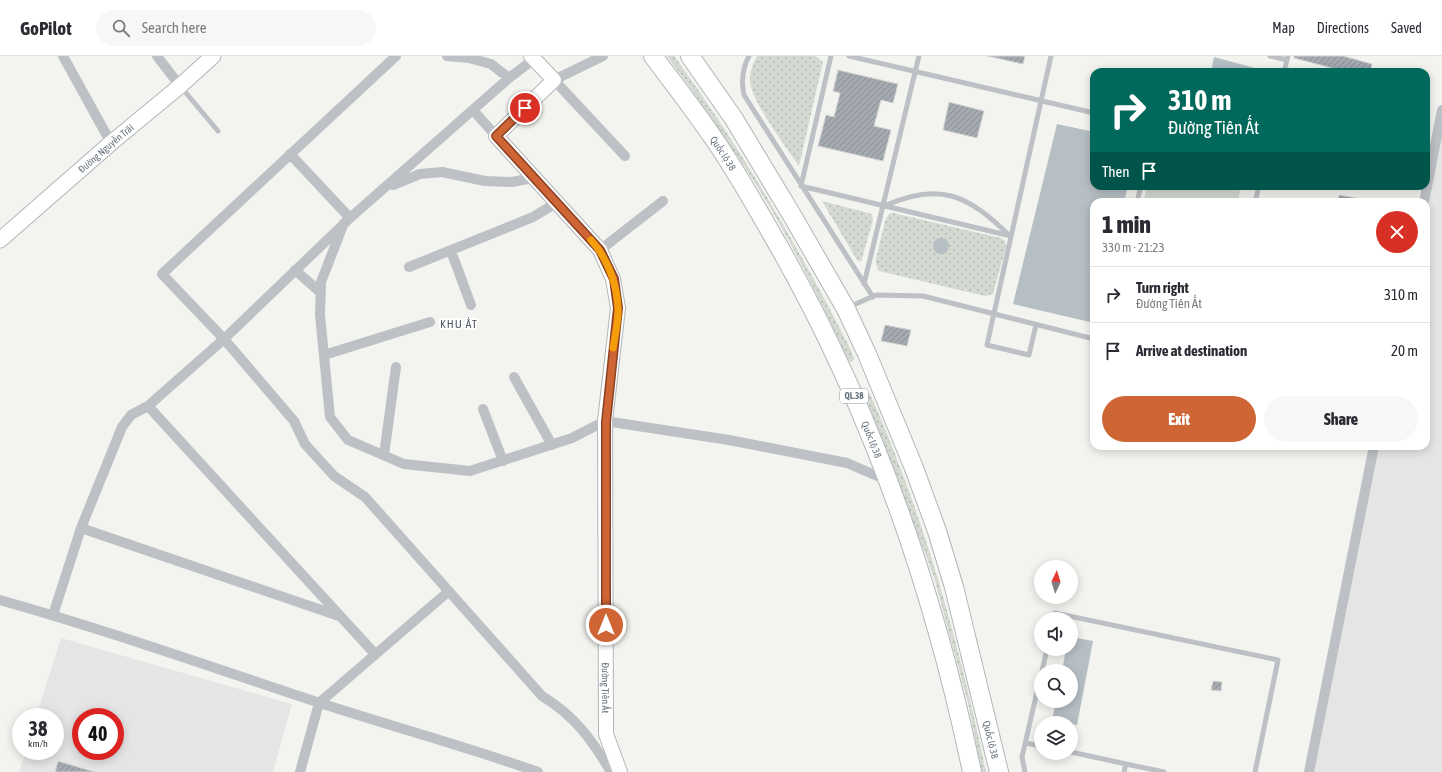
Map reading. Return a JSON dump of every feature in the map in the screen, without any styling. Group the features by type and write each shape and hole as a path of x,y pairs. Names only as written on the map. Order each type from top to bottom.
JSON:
{"highway":[{"name":"Quốc lộ 38","path":"653,56 715,140 743,184 799,280 822,325 848,383 889,481 931,604 972,772"},
{"name":"Quốc lộ 38","path":"690,56 734,119 846,309 874,373 914,468 937,532 954,587 999,772"},
{"path":"848,383 874,373"}],"main road":[{"name":"Đường Nguyễn Trãi","path":"0,240 213,56"}],"street":[{"path":"63,56 111,143"},
{"path":"157,56 180,86"},
{"path":"396,56 162,274 224,339 294,421 305,444 334,476 365,497 542,696 561,707 593,741 611,772"},
{"path":"447,56 469,58 491,64 509,78"},
{"path":"473,110 496,136 554,80 603,56"},
{"path":"53,615 81,528 122,427 131,415 148,406 224,339 347,220 532,58 625,156"},
{"path":"1430,171 1442,110"},
{"name":"Đường Tiên Ất","path":"496,136 600,250 614,279 618,308 606,422 606,734 620,772"},
{"path":"290,154 347,220"},
{"path":"385,188 420,174 442,172 485,182 512,182 533,178"},
{"path":"600,250 663,201"},
{"path":"409,267 533,217 556,203"},
{"path":"347,220 321,282 320,292 330,416 348,440 404,464 470,471 572,438 606,422 729,440 847,463 889,481"},
{"path":"451,251 471,305"},
{"path":"295,270 320,292"},
{"path":"324,355 430,322"},
{"path":"384,455 396,367"},
{"path":"514,377 552,445"},
{"path":"148,406 375,654"},
{"path":"483,410 503,461"},
{"path":"1309,772 1373,450"},
{"path":"81,528 341,616"},
{"path":"300,772 319,703 449,591"},
{"path":"0,600 53,615 319,703 503,759 538,772"}],"lane":[{"path":"749,56 742,74 744,95 873,296"},
{"path":"801,186 831,56"},
{"path":"849,56 1090,112"},
{"path":"864,284 919,56"},
{"path":"1036,324 1029,355 987,345 1051,56"},
{"path":"1270,56 1287,58 1285,68"},
{"path":"180,86 218,131"},
{"path":"801,186 1011,236"},
{"path":"883,206 913,195 950,195 963,199 976,206 1011,236"},
{"path":"846,309 873,296 884,294 923,296 1090,337"},
{"path":"1078,618 1278,660 1255,772"},
{"path":"1025,772 1022,757 1034,706"},
{"path":"1026,743 1034,745"},
{"path":"1078,754 1164,772"},
{"path":"1124,772 1126,764"}],"shaded area":[{"path":"667,56 674,56 704,98 771,204 812,276 851,350 854,359 852,362 849,361 796,254 760,191 715,123"},
{"path":"757,56 815,56 823,62 799,166 762,111 752,89 750,80 753,65"},
{"path":"1214,57 1255,68 1212,68"},
{"path":"1442,110 1442,772 1313,772 1376,450 1430,450 1430,198 1427,198 1428,190 1430,190 1430,179"},
{"path":"1057,124 1090,131 1090,190 1127,190 1125,198 1090,198 1090,322 1013,304"},
{"path":"1146,190 1240,190 1239,198 1144,198"},
{"path":"822,201 872,214 873,220 861,262 857,260"},
{"path":"893,213 1001,238 1005,241 1006,247 993,294 985,296 879,271 876,264 876,259 885,221 889,214"},
{"path":"941,238 948,243 949,246 944,253 941,254 934,249 933,246 938,239"},
{"path":"868,394 870,394 907,486 938,580 964,676 986,772 982,772 968,703 934,577 866,398"},
{"path":"61,638 292,704 273,772 19,772 23,760 64,760 64,708 39,708"},
{"path":"1078,638 1093,641 1078,720 1078,716 1053,716 1055,708 1078,708 1078,664 1063,664 1065,656 1078,656"}],"building":[{"path":"987,56 1025,56 1023,64"},
{"path":"1294,56 1343,56 1372,64 1371,68 1332,68 1294,58"},
{"path":"838,70 898,84 893,103 881,100 874,126 891,130 883,161 818,146 826,115 834,117 840,93 833,91"},
{"path":"949,102 984,111 977,138 943,130"},
{"path":"1339,195 1356,198 1339,198"},
{"path":"885,325 911,330 907,346 881,341"},
{"path":"1213,681 1222,682 1221,691 1211,690"},
{"path":"58,761 95,772 55,772"}],"slow traffic":[{"path":"591,240 600,250 614,279 618,308 613,348"}],"district":[{"name":"KHU ẤT","path":"459,324"}],"route":[{"path":"525,108 496,136 504,147 600,250 614,279 618,308 608,386 606,422 606,625"}]}
